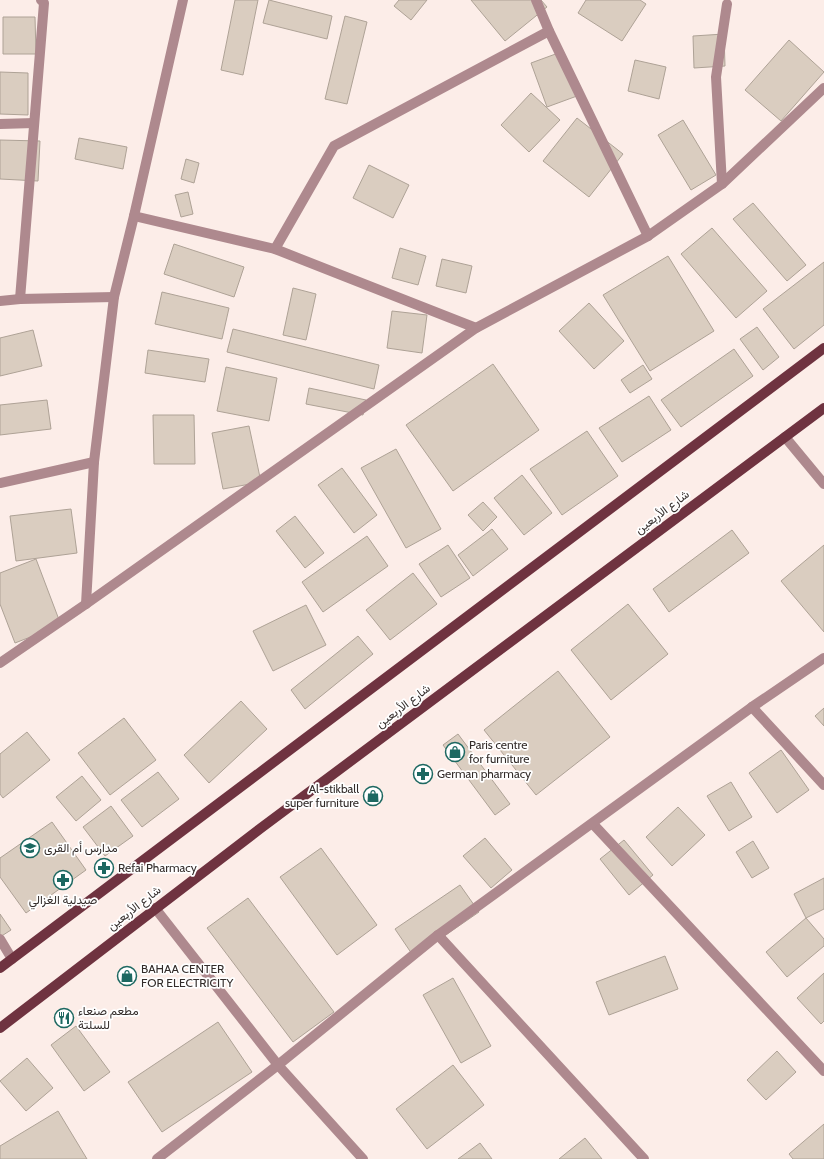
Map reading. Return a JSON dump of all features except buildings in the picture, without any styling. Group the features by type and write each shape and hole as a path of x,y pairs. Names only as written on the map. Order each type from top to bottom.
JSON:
{"main road":[{"path":"0,968 824,348"},
{"name":"شارع الأربعين","path":"0,1028 261,828 824,408"}],"street":[{"path":"20,299 44,3 41,0"},
{"path":"86,604 94,462 114,297 183,0"},
{"path":"536,0 549,31 648,236"},
{"path":"722,184 716,77 727,4"},
{"path":"275,250 334,146 549,31"},
{"path":"0,663 86,604 476,328 648,236 722,184 824,88"},
{"path":"0,124 34,123"},
{"path":"134,216 275,250 476,328"},
{"path":"0,301 20,299 114,297"},
{"path":"785,437 824,484"},
{"path":"0,483 94,462"},
{"path":"157,1159 278,1065 438,935 752,707 824,658"},
{"path":"752,707 824,785"},
{"path":"592,824 824,1071"},
{"path":"155,908 278,1065 362,1159"},
{"path":"438,935 644,1159"},
{"path":"0,939 12,959"}],"place":[{"name":"Paris centre for furniture","path":"455,752"},
{"name":"German pharmacy","path":"423,774"},
{"name":"Al-stikball super furniture","path":"373,796"},
{"name":"مدارس أم القرى","path":"30,848"},
{"name":"Refai Pharmacy","path":"104,868"},
{"name":"صيدلية الغزالي","path":"63,880"},
{"name":"BAHAA CENTER FOR ELECTRICITY","path":"127,976"},
{"name":"مطعم صنعاء للسلتة","path":"64,1018"}]}
